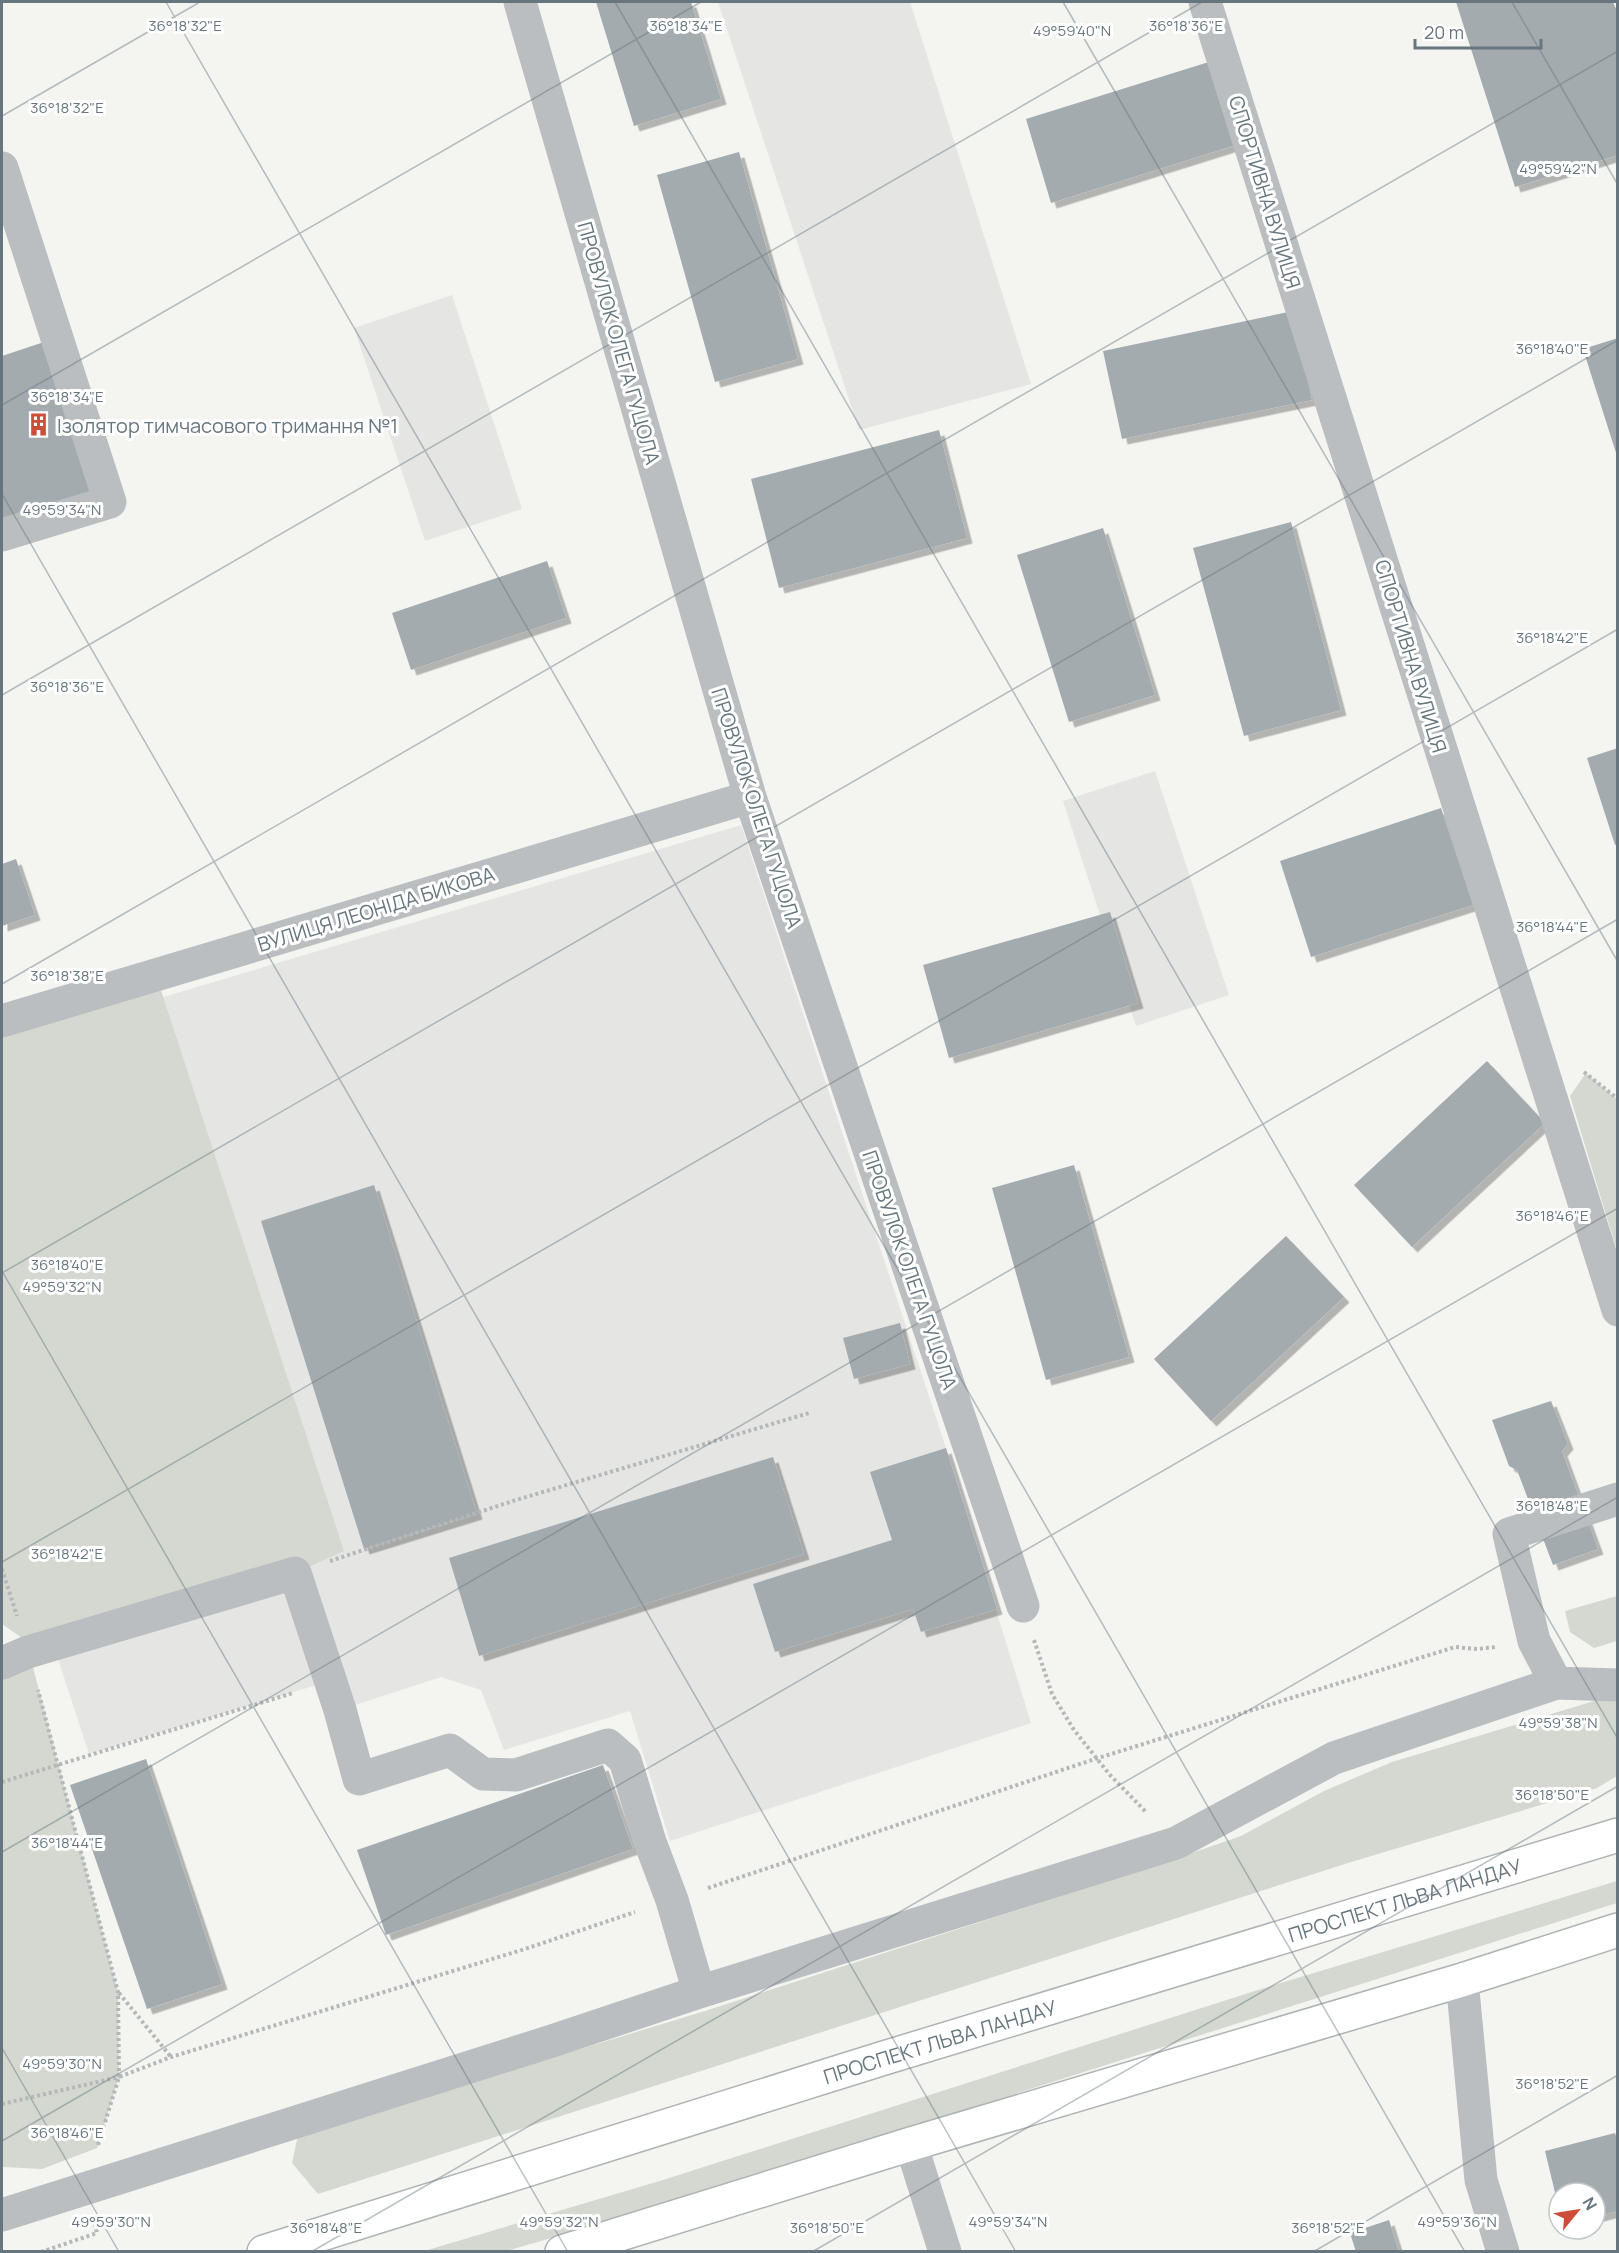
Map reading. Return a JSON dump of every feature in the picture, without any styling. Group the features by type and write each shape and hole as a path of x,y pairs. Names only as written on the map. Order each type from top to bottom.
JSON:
{"main road":[{"name":"ПРОСПЕКТ ЛЬВА ЛАНДАУ","path":"264,2252 884,2058 1617,1835"},
{"path":"562,2252 911,2144 1462,1980 1617,1929"}],"street":[{"name":"ПРОВУЛОК ОЛЕГА ГУЦОЛА","path":"520,2 750,798 1023,1606"},
{"name":"СПОРТИВНА ВУЛИЦЯ","path":"1205,2 1617,1310"},
{"path":"2,168 110,502 2,535"},
{"name":"ВУЛИЦЯ ЛЕОНІДА БИКОВА","path":"2,1021 750,798"},
{"path":"1556,1683 1534,1641 1509,1534 1617,1499"},
{"path":"15,1658 295,1573 359,1779 450,1750 483,1774 516,1775 608,1745 625,1760 650,1842 672,1900 699,1992"},
{"path":"2,2215 552,2041 699,1992 1176,1843 1334,1758 1556,1683 1617,1685"},
{"path":"1462,1980 1481,2180 1503,2252"},
{"path":"911,2144 945,2252"}],"path":[{"path":"295,1573 516,1500 808,1413"},
{"path":"2,1569 15,1658 58,1764 118,1992 119,2077 84,2188 97,2233 41,2252"},
{"path":"1023,1606 1052,1694 1074,1730 1095,1759 1176,1843"},
{"path":"2,2104 119,2077 171,2057 514,1952 1095,1759 1455,1647 1477,1649 1534,1641"},
{"path":"2,1782 330,1681"},
{"path":"118,1992 171,2057"}],"shaded area":[{"path":"718,2 910,2 1031,384 859,430"},
{"path":"452,295 522,509 425,541 354,328"},
{"path":"1155,771 1229,995 1136,1026 1063,801"},
{"path":"741,825 946,1448 1031,1723 670,1841 630,1711 504,1750 481,1690 441,1677 340,1710 330,1681 89,1754 2,1487 2,1045"},
{"path":"156,975 344,1551 295,1573 29,1652 118,1992 119,2077 97,2148 42,2169 3,2167 2,1662 25,1640 2,1624 2,1021"},
{"path":"1586,1073 1617,1099 1617,1251 1570,1096"},
{"path":"1617,1596 1617,1641 1594,1648 1570,1632 1565,1611"},
{"path":"1614,1695 1617,1696 1617,1776 1597,1788 1348,1863 318,2194 292,2163 298,2135 705,2011 1169,1861 1241,1836 1324,1791 1392,1762"},
{"path":"1617,1881 1617,1903 668,2204 506,2251 421,2252 663,2180 1258,1990"}],"building":[{"path":"596,2 691,2 721,99 634,126"},
{"path":"1456,2 1613,2 1618,14 1618,155 1515,187"},
{"path":"1212,61 1239,144 1051,203 1026,119"},
{"path":"739,152 798,359 715,382 657,175"},
{"path":"1293,311 1312,400 1122,439 1103,351"},
{"path":"1618,338 1618,456 1617,456 1583,349"},
{"name":"Ізолятор тимчасового тримання №1","path":"50,340 98,493 2,523 2,356"},
{"path":"939,430 967,538 779,588 751,479"},
{"path":"1291,522 1341,710 1244,736 1193,548"},
{"path":"1103,528 1155,695 1069,722 1017,555"},
{"path":"547,561 566,618 411,670 392,613"},
{"path":"1618,748 1618,844 1615,845 1587,758"},
{"path":"1441,808 1473,905 1311,957 1280,861"},
{"path":"16,859 35,915 2,926 2,864"},
{"path":"1110,912 1138,1003 949,1058 923,965"},
{"path":"1487,1061 1545,1123 1412,1247 1354,1185"},
{"path":"1074,1165 1129,1357 1046,1380 992,1188"},
{"path":"374,1185 477,1514 364,1549 261,1221"},
{"path":"1286,1236 1344,1297 1211,1421 1154,1359"},
{"path":"900,1323 910,1364 854,1379 843,1338"},
{"path":"1551,1401 1568,1444 1562,1451 1598,1549 1553,1565 1517,1470 1509,1466 1492,1420"},
{"path":"946,1448 997,1609 921,1632 913,1609 775,1652 753,1584 892,1540 870,1472"},
{"path":"773,1457 804,1554 479,1656 449,1558"},
{"path":"146,1759 222,1984 147,2009 70,1785"},
{"path":"603,1765 633,1849 386,1935 357,1850"},
{"path":"1615,2133 1618,2142 1618,2211 1607,2214 1607,2181 1552,2181 1545,2151"},
{"path":"1389,2220 1399,2252 1356,2252 1350,2233"}],"place":[{"name":"Ізолятор тимчасового тримання №1","path":"39,425"}]}
